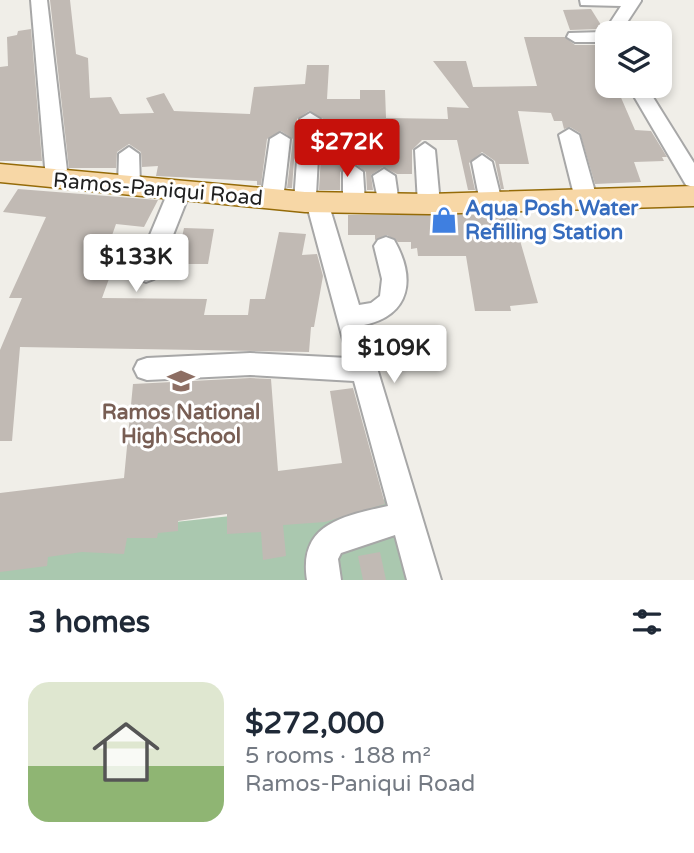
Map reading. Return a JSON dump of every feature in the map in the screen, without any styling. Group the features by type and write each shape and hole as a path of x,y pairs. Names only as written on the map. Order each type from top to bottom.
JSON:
{"main road":[{"name":"Ramos-Paniqui Road","path":"0,173 180,192 311,202 429,204 586,199 690,191"}],"street":[{"path":"39,0 57,179"},
{"path":"587,2 633,1"},
{"path":"620,21 633,1"},
{"path":"575,37 595,37"},
{"path":"643,98 690,191"},
{"path":"310,119 311,202 349,317 425,580"},
{"path":"569,135 586,199"},
{"path":"272,200 280,139"},
{"path":"425,150 429,204"},
{"path":"128,154 129,186"},
{"path":"665,161 690,191"},
{"path":"482,162 491,202"},
{"path":"353,172 354,203"},
{"path":"384,176 388,204"},
{"path":"146,273 180,192"},
{"path":"349,317 383,309 393,296 394,279 386,246"},
{"path":"147,369 250,363 364,370"},
{"path":"324,580 321,560 326,545 338,536 407,517"}],"green space":[{"path":"398,498 419,580 0,580 0,541"}],"building":[{"path":"50,0 70,0 76,54 88,58 90,98 111,97 120,114 154,113 146,98 164,93 174,111 250,114 254,87 305,84 307,65 329,65 327,99 360,99 360,90 385,90 386,118 448,119 447,107 469,108 433,61 466,61 473,87 537,86 524,37 565,37 575,45 595,45 595,98 621,98 635,130 651,131 667,157 662,157 664,161 634,162 641,182 595,184 580,133 570,127 564,129 562,121 554,121 551,113 518,111 529,164 499,164 504,189 501,189 495,161 482,152 469,163 475,190 468,190 457,140 422,140 412,150 412,174 397,174 383,167 371,175 373,190 367,190 366,172 353,162 340,172 340,190 319,190 323,119 309,111 297,119 292,188 287,188 293,139 281,131 267,139 261,185 257,185 257,181 156,176 158,166 142,167 141,152 129,144 117,152 116,168 69,168"},
{"path":"591,9 598,21 595,21 595,29 570,30 563,10"},
{"path":"31,29 42,161 0,161 0,67 8,66 7,37 17,35 18,31"},
{"path":"18,189 158,200 144,227 116,224 102,264 114,265 102,298 207,299 204,315 248,315 250,299 265,299 279,232 306,234 302,255 317,254 323,276 314,327 311,327 309,352 20,347 12,441 0,441 0,350 22,298 9,298 46,217 3,212"},
{"path":"348,215 517,216 519,237 538,303 510,306 511,311 475,311 466,256 418,256 417,248 411,249 411,242 398,242 387,235 375,240 375,235 348,235"},
{"path":"184,228 214,229 208,264 176,264"},
{"path":"271,379 278,471 342,463 330,391 353,388 385,504 325,522 283,525 286,556 263,560 261,532 227,534 227,514 178,521 178,531 158,533 157,538 127,538 124,554 82,552 48,557 47,566 0,572 0,493 124,478 133,384"},
{"path":"380,552 386,580 363,580 358,556"}],"place":[{"name":"Aqua Posh Water Refilling Station","path":"444,220"},
{"name":"Ramos National High School","path":"181,381"}]}
